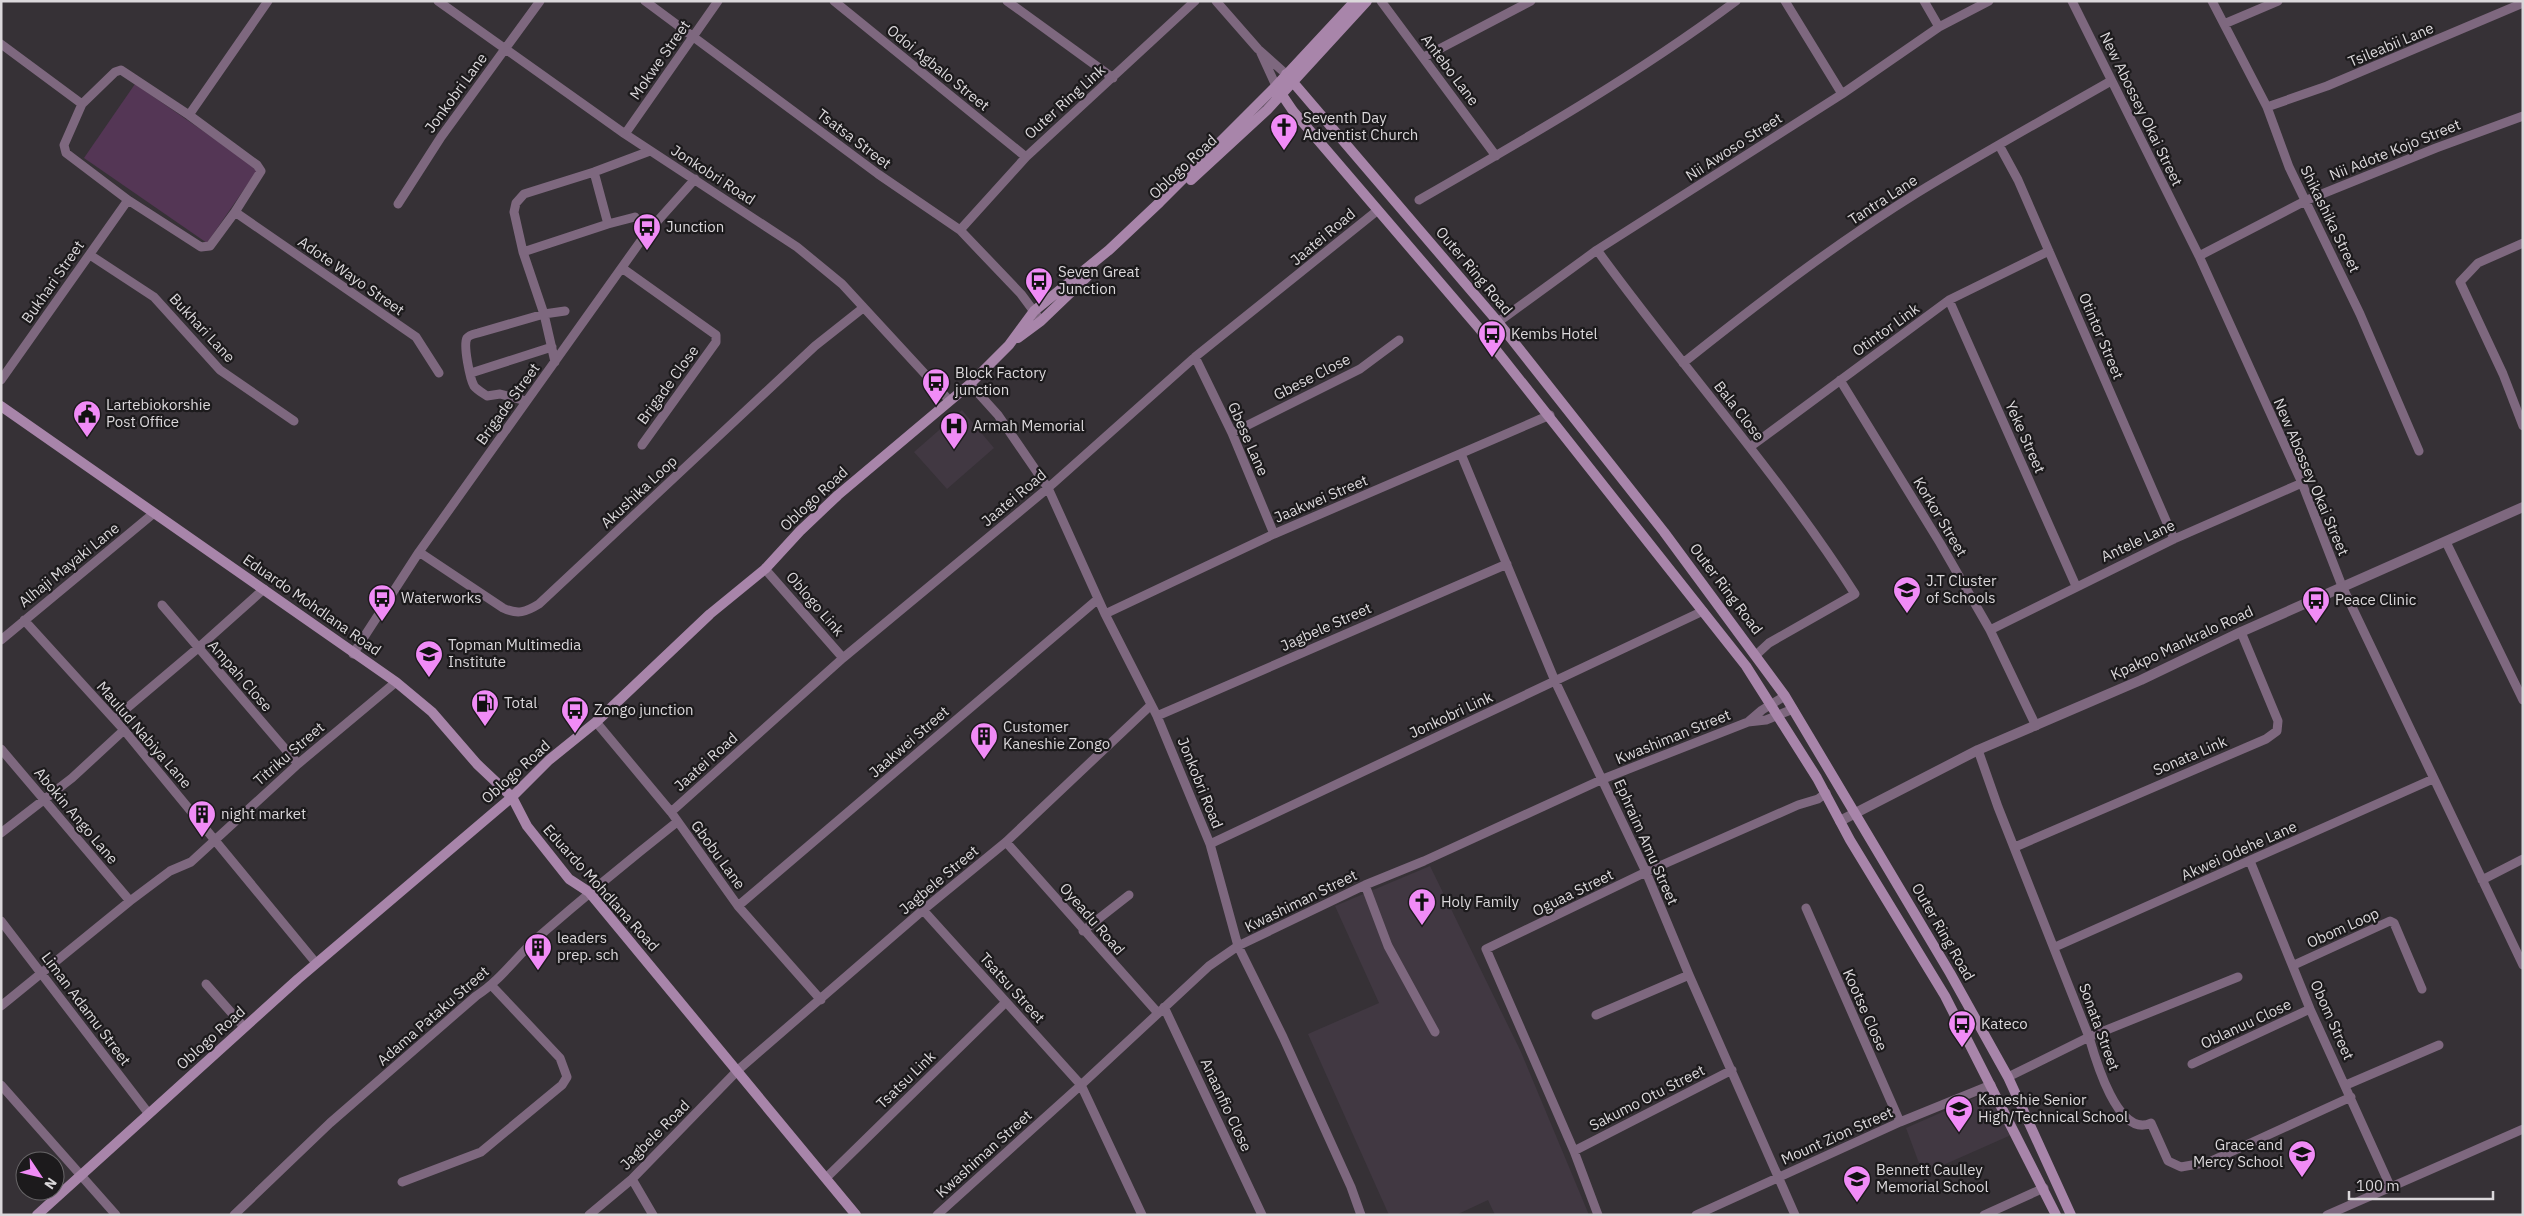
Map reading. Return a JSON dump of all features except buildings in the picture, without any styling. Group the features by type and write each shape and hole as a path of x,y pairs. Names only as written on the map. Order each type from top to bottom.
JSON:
{"main road":[{"name":"Oblogo Road","path":"1009,345 1042,321 1278,91 1286,74 1355,1"},
{"name":"Oblogo Road","path":"37,1215 316,963 512,797 549,760 596,722 710,614 765,569 806,525 949,400 970,384 1009,345 1034,311 1108,250 1278,91 1293,82 1367,1"},
{"name":"Outer Ring Road","path":"1286,74 1498,322 1664,532 1785,696 1856,812 2008,1077 2071,1215"},
{"name":"Outer Ring Road","path":"1278,91 1550,415 1746,666 1826,794 1840,821 1945,996 2044,1188 2056,1215"},
{"name":"Eduardo Mohdlana Road","path":"1,406 264,589 353,654 396,682 432,712 477,764 512,797 526,826 569,879 588,892 738,1070 856,1215"}],"street":[{"path":"190,115 268,1"},
{"name":"Jonkobri Road","path":"438,1 625,134 797,247 842,284 949,400"},
{"name":"Jonkobri Lane","path":"398,204 428,156 540,1"},
{"name":"Tsatsa Street","path":"645,1 694,35 878,174 960,230 990,259 1042,321"},
{"name":"Mokwe Street","path":"625,134 718,1"},
{"name":"Odoi Agbalo Street","path":"834,1 1026,157"},
{"path":"1007,1 1113,78"},
{"name":"Outer Ring Link","path":"960,230 1026,157 1195,1"},
{"name":"Outer Ring Road","path":"1216,1 1258,49 1286,74"},
{"name":"Antebo Lane","path":"1381,1 1496,156"},
{"path":"1424,57 1531,1"},
{"path":"1419,200 1496,156 1691,34 1736,1"},
{"path":"1785,1 1842,94"},
{"path":"1924,1 1939,27"},
{"name":"Nii Awoso Street","path":"1498,322 1597,250 1842,94 1939,27 1989,1"},
{"name":"New Abossey Okai Street","path":"2072,1 2199,256 2302,484 2342,586 2416,736 2433,779 2523,965"},
{"name":"Shikashika Street","path":"2212,1 2267,107 2290,167 2307,200 2419,451"},
{"path":"2224,24 2278,1"},
{"name":"Tsileabii Lane","path":"2267,107 2327,86 2523,3"},
{"path":"1,44 82,104"},
{"name":"Outer Ring Road","path":"1258,49 1278,91"},
{"path":"121,70 190,115 257,165 261,171 213,243 205,248 128,200 66,153 64,145 82,104 115,72 121,70"},
{"name":"Tantra Lane","path":"1683,363 1745,313 1812,264 1916,194 2111,81"},
{"name":"Nii Adote Kojo Street","path":"2199,256 2307,200 2436,148 2523,116"},
{"name":"Otintor Street","path":"1999,145 2018,180 2174,539"},
{"path":"555,362 544,314 523,252 514,212 516,202 524,194 594,172 650,151"},
{"path":"594,172 608,224"},
{"name":"Brigade Street","path":"353,654 419,552 645,235 696,179"},
{"name":"Bukhari Street","path":"1,380 128,200"},
{"name":"Jaatei Road","path":"671,812 843,658 1048,488 1195,357 1378,210"},
{"name":"Adote Wayo Street","path":"235,212 416,337 439,373"},
{"path":"523,252 635,217"},
{"path":"2523,243 2478,263 2460,282 2503,374 2523,426"},
{"name":"Bala Close","path":"1597,250 1647,319 1750,447 1833,559 1855,594 1769,644 1756,655"},
{"name":"Otintor Link","path":"1750,447 1949,300 2049,251"},
{"name":"Bukhari Lane","path":"90,255 154,296 220,370 294,421"},
{"name":"Brigade Close","path":"622,268 716,335 716,342 642,445"},
{"name":"Yeke Street","path":"1949,300 2076,586"},
{"name":"Akushika Loop","path":"419,552 513,613 529,610 540,604 815,346 863,308"},
{"path":"526,402 500,394 487,396 474,385 465,350 466,340 469,336 544,314 565,311"},
{"name":"Gbese Close","path":"1232,433 1360,368 1399,340"},
{"path":"471,373 552,347"},
{"name":"Gbese Lane","path":"1195,357 1232,433 1274,534"},
{"name":"Korkor Street","path":"1840,380 1940,542 1990,630 2036,726"},
{"name":"Jonkobri Road","path":"970,384 998,415 1048,488 1105,614 1157,716 1210,844 1238,946 1283,1037 1351,1187 1361,1215"},
{"name":"Jaakwei Street","path":"1105,614 1274,534 1550,415"},
{"name":"Ephraim Amu Street","path":"1461,454 1555,681 1646,872 1689,976 1795,1215"},
{"name":"Antele Lane","path":"1990,630 2174,539 2302,484"},
{"name":"Kpakpo Mankralo Road","path":"1840,821 1978,750 2141,680 2342,586 2523,507"},
{"name":"Alhaji Mayaki Lane","path":"1,640 154,513"},
{"path":"2446,542 2523,700"},
{"name":"Jagbele Street","path":"1157,716 1507,564"},
{"name":"Oblogo Link","path":"765,569 843,658"},
{"path":"114,719 264,589"},
{"name":"Jaakwei Street","path":"738,906 1098,599"},
{"name":"Ampah Close","path":"162,605 298,764"},
{"name":"Jonkobri Link","path":"1210,844 1703,611"},
{"name":"Maulud Nabiya Lane","path":"24,620 124,730 316,963"},
{"name":"Sonata Link","path":"2015,847 2266,739 2277,731 2278,721 2241,632"},
{"name":"Titriku Street","path":"1,1006 92,934 130,901 170,871 191,862 298,764 396,682"},
{"name":"Kwashiman Street","path":"1748,722 1785,696"},
{"name":"Jagbele Street","path":"738,1070 923,910 1006,842 1151,705"},
{"name":"Kwashiman Street","path":"937,1215 1209,966 1238,946 1365,885 1424,862 1603,779 1748,722 1766,720 1793,709"},
{"name":"Gbobu Lane","path":"596,722 671,812 738,906 821,1000"},
{"path":"1,833 72,778 124,730"},
{"name":"Abokin Ango Lane","path":"1,749 130,901"},
{"name":"Sonata Street","path":"1978,750 2089,1037 2100,1074 2123,1115 2130,1121 2143,1124 2152,1123 2168,1160 2182,1167 2209,1162 2351,1097"},
{"name":"Akwei Odehe Lane","path":"2055,947 2433,779"},
{"name":"Oguaa Street","path":"1598,1215 1574,1151 1486,949 1646,872 1826,794"},
{"name":"Adama Pataku Street","path":"234,1215 330,1123 476,996 492,986 526,948 588,892 677,822"},
{"name":"Oyeadu Road","path":"1006,842 1083,931 1161,1010"},
{"path":"2482,880 2523,859"},
{"name":"Obom Street","path":"2250,861 2294,965 2310,1009 2391,1188"},
{"path":"1365,885 1388,946 1434,1032"},
{"path":"1083,931 1129,895"},
{"name":"Kootse Close","path":"1806,908 1900,1122"},
{"name":"Tsatsu Street","path":"923,910 1081,1085 1142,1215"},
{"name":"Liman Adamu Street","path":"1,921 42,972 94,1044 149,1114"},
{"name":"Obom Loop","path":"2294,965 2390,921 2394,923 2422,989"},
{"path":"1596,1015 1689,976"},
{"path":"2008,1077 2089,1037 2238,977"},
{"path":"206,984 244,1027"},
{"path":"402,1182 481,1152 562,1085 567,1077 560,1058 492,986"},
{"name":"Tsatsu Link","path":"826,1178 1006,1002"},
{"name":"Oblanuu Close","path":"2192,1064 2310,1009"},
{"name":"Anaanfio Close","path":"1161,1010 1262,1215"},
{"path":"2346,1086 2439,1045"},
{"name":"Jagbele Road","path":"589,1215 632,1179 738,1070"},
{"name":"Sakumo Otu Street","path":"1574,1151 1732,1070"},
{"path":"1,1085 116,1215"},
{"name":"Mount Zion Street","path":"1696,1215 1900,1122 1991,1085"},
{"path":"2327,1215 2523,1130"},
{"path":"632,1179 653,1215"},
{"path":"1984,1215 2044,1188"}],"shaded area":[{"path":"135,84 258,169 207,243 84,158"},
{"name":"Armah Memorial","path":"962,410 994,448 947,489 914,452"},
{"path":"1430,866 1521,1052 1589,1215 1495,1215 1488,1200 1456,1215 1389,1215 1308,1034 1379,1003 1335,906"},
{"name":"Kaneshie Senior High/Technical School","path":"1988,1092 2011,1135 1923,1174 1906,1128"}],"place":[{"name":"Seventh Day Adventist Church","path":"1284,151"},
{"name":"Junction","path":"647,251"},
{"name":"Seven Great Junction","path":"1039,305"},
{"name":"Kembs Hotel","path":"1492,358"},
{"name":"Block Factory junction","path":"936,406"},
{"name":"Lartebiokorshie Post Office","path":"87,438"},
{"name":"Armah Memorial","path":"954,450"},
{"name":"J.T Cluster of Schools","path":"1907,614"},
{"name":"Waterworks","path":"382,622"},
{"name":"Peace Clinic","path":"2316,624"},
{"name":"Topman Multimedia Institute","path":"429,678"},
{"name":"Total","path":"485,727"},
{"name":"Zongo junction","path":"575,734"},
{"name":"Customer Kaneshie Zongo","path":"984,760"},
{"name":"night market","path":"202,838"},
{"name":"Holy Family","path":"1422,926"},
{"name":"leaders prep. sch","path":"538,971"},
{"name":"Kateco","path":"1962,1048"},
{"name":"Kaneshie Senior High/Technical School","path":"1959,1133"},
{"name":"Grace and Mercy School","path":"2302,1178"},
{"name":"Bennett Caulley Memorial School","path":"1857,1203"}]}
